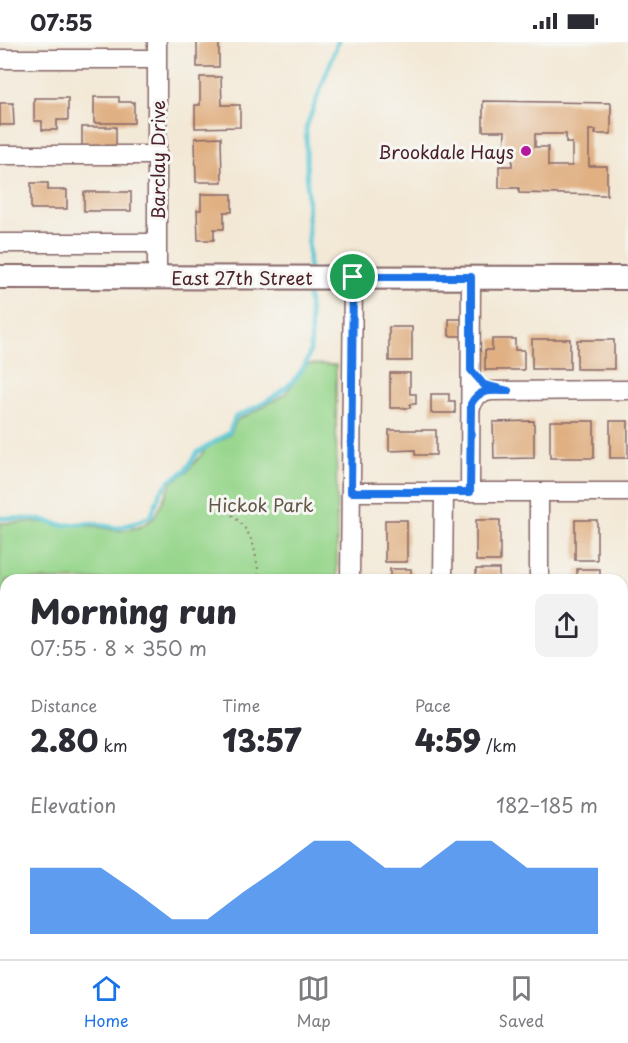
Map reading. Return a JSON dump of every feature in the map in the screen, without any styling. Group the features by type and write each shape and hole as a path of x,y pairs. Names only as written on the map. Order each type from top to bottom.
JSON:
{"main road":[{"name":"East 27th Street","path":"0,277 628,278"}],"street":[{"path":"0,59 157,51"},
{"name":"Barclay Drive","path":"157,51 157,277"},
{"path":"0,155 157,155"},
{"path":"0,243 157,243"},
{"path":"344,277 351,492 350,574"},
{"path":"470,492 471,277"},
{"path":"471,370 484,385 508,391"},
{"path":"471,404 476,396 483,392 628,390"},
{"path":"351,492 628,492"},
{"path":"443,574 444,492"},
{"path":"539,492 539,574"}],"path":[{"path":"232,515 248,532 254,545 259,574"}],"green space":[{"name":"Hickok Park","path":"308,364 336,365 337,574 0,574 0,523 37,522 93,526 119,531 140,527 154,518 172,482 187,472 207,448 230,435 237,420 285,394"}],"building":[{"path":"197,42 219,42 219,67 197,67"},
{"path":"200,77 221,77 222,105 240,105 240,127 195,128 195,105 200,105"},
{"path":"94,97 119,97 119,102 134,102 134,123 94,123"},
{"path":"34,98 68,98 68,120 57,120 57,130 42,130 42,121 34,121"},
{"name":"Brookdale Hays","path":"483,101 611,103 611,134 595,134 596,130 589,130 589,166 607,166 607,195 519,193 519,188 499,188 499,166 512,166 513,154 504,154 505,131 483,131","holes":["535,134 566,134 566,143 572,143 572,166 548,166 548,147 535,147"]},
{"path":"0,103 13,103 14,125 0,125"},
{"path":"82,127 116,127 116,146 82,146"},
{"path":"221,137 222,182 196,182 195,138"},
{"path":"31,183 48,183 48,190 67,190 67,209 31,209"},
{"path":"84,192 131,192 131,211 84,211"},
{"path":"201,194 232,194 232,212 224,212 224,229 214,229 214,240 198,240 197,210 201,210"},
{"path":"449,319 464,319 464,336 449,336"},
{"path":"389,327 412,327 412,361 389,361"},
{"path":"492,339 515,339 515,350 524,350 524,370 485,370 485,350 492,350"},
{"path":"532,339 570,339 570,369 532,369"},
{"path":"577,340 614,340 614,369 577,369"},
{"path":"390,373 410,373 410,394 416,394 416,404 410,404 410,408 390,408"},
{"path":"431,394 449,394 449,401 455,401 455,413 431,413"},
{"path":"534,421 534,458 494,459 493,422"},
{"path":"550,421 594,421 594,458 550,458"},
{"path":"610,421 628,421 628,458 610,458"},
{"path":"389,430 436,430 436,455 415,455 415,450 389,451"},
{"path":"385,520 407,520 407,562 385,562"},
{"path":"476,520 500,520 500,561 476,561"},
{"path":"575,520 597,520 597,560 575,560"},
{"path":"390,569 411,569 411,574 390,574"},
{"path":"476,569 499,569 499,574 476,574"},
{"path":"577,569 600,569 600,574 577,574"}],"waterway":[{"path":"309,271 306,128 338,42"},
{"path":"0,518 38,519 62,525 93,523 117,528 151,516 160,493 170,480 185,471 198,452 229,433 235,417 272,398 295,379 303,368 309,356 311,342 308,285"}],"place":[{"name":"Brookdale Hays","path":"526,151"}],"route":[{"path":"353,277 471,277 471,370 484,385 508,391 483,392 476,396 471,404 470,492 351,492 353,277"}]}
